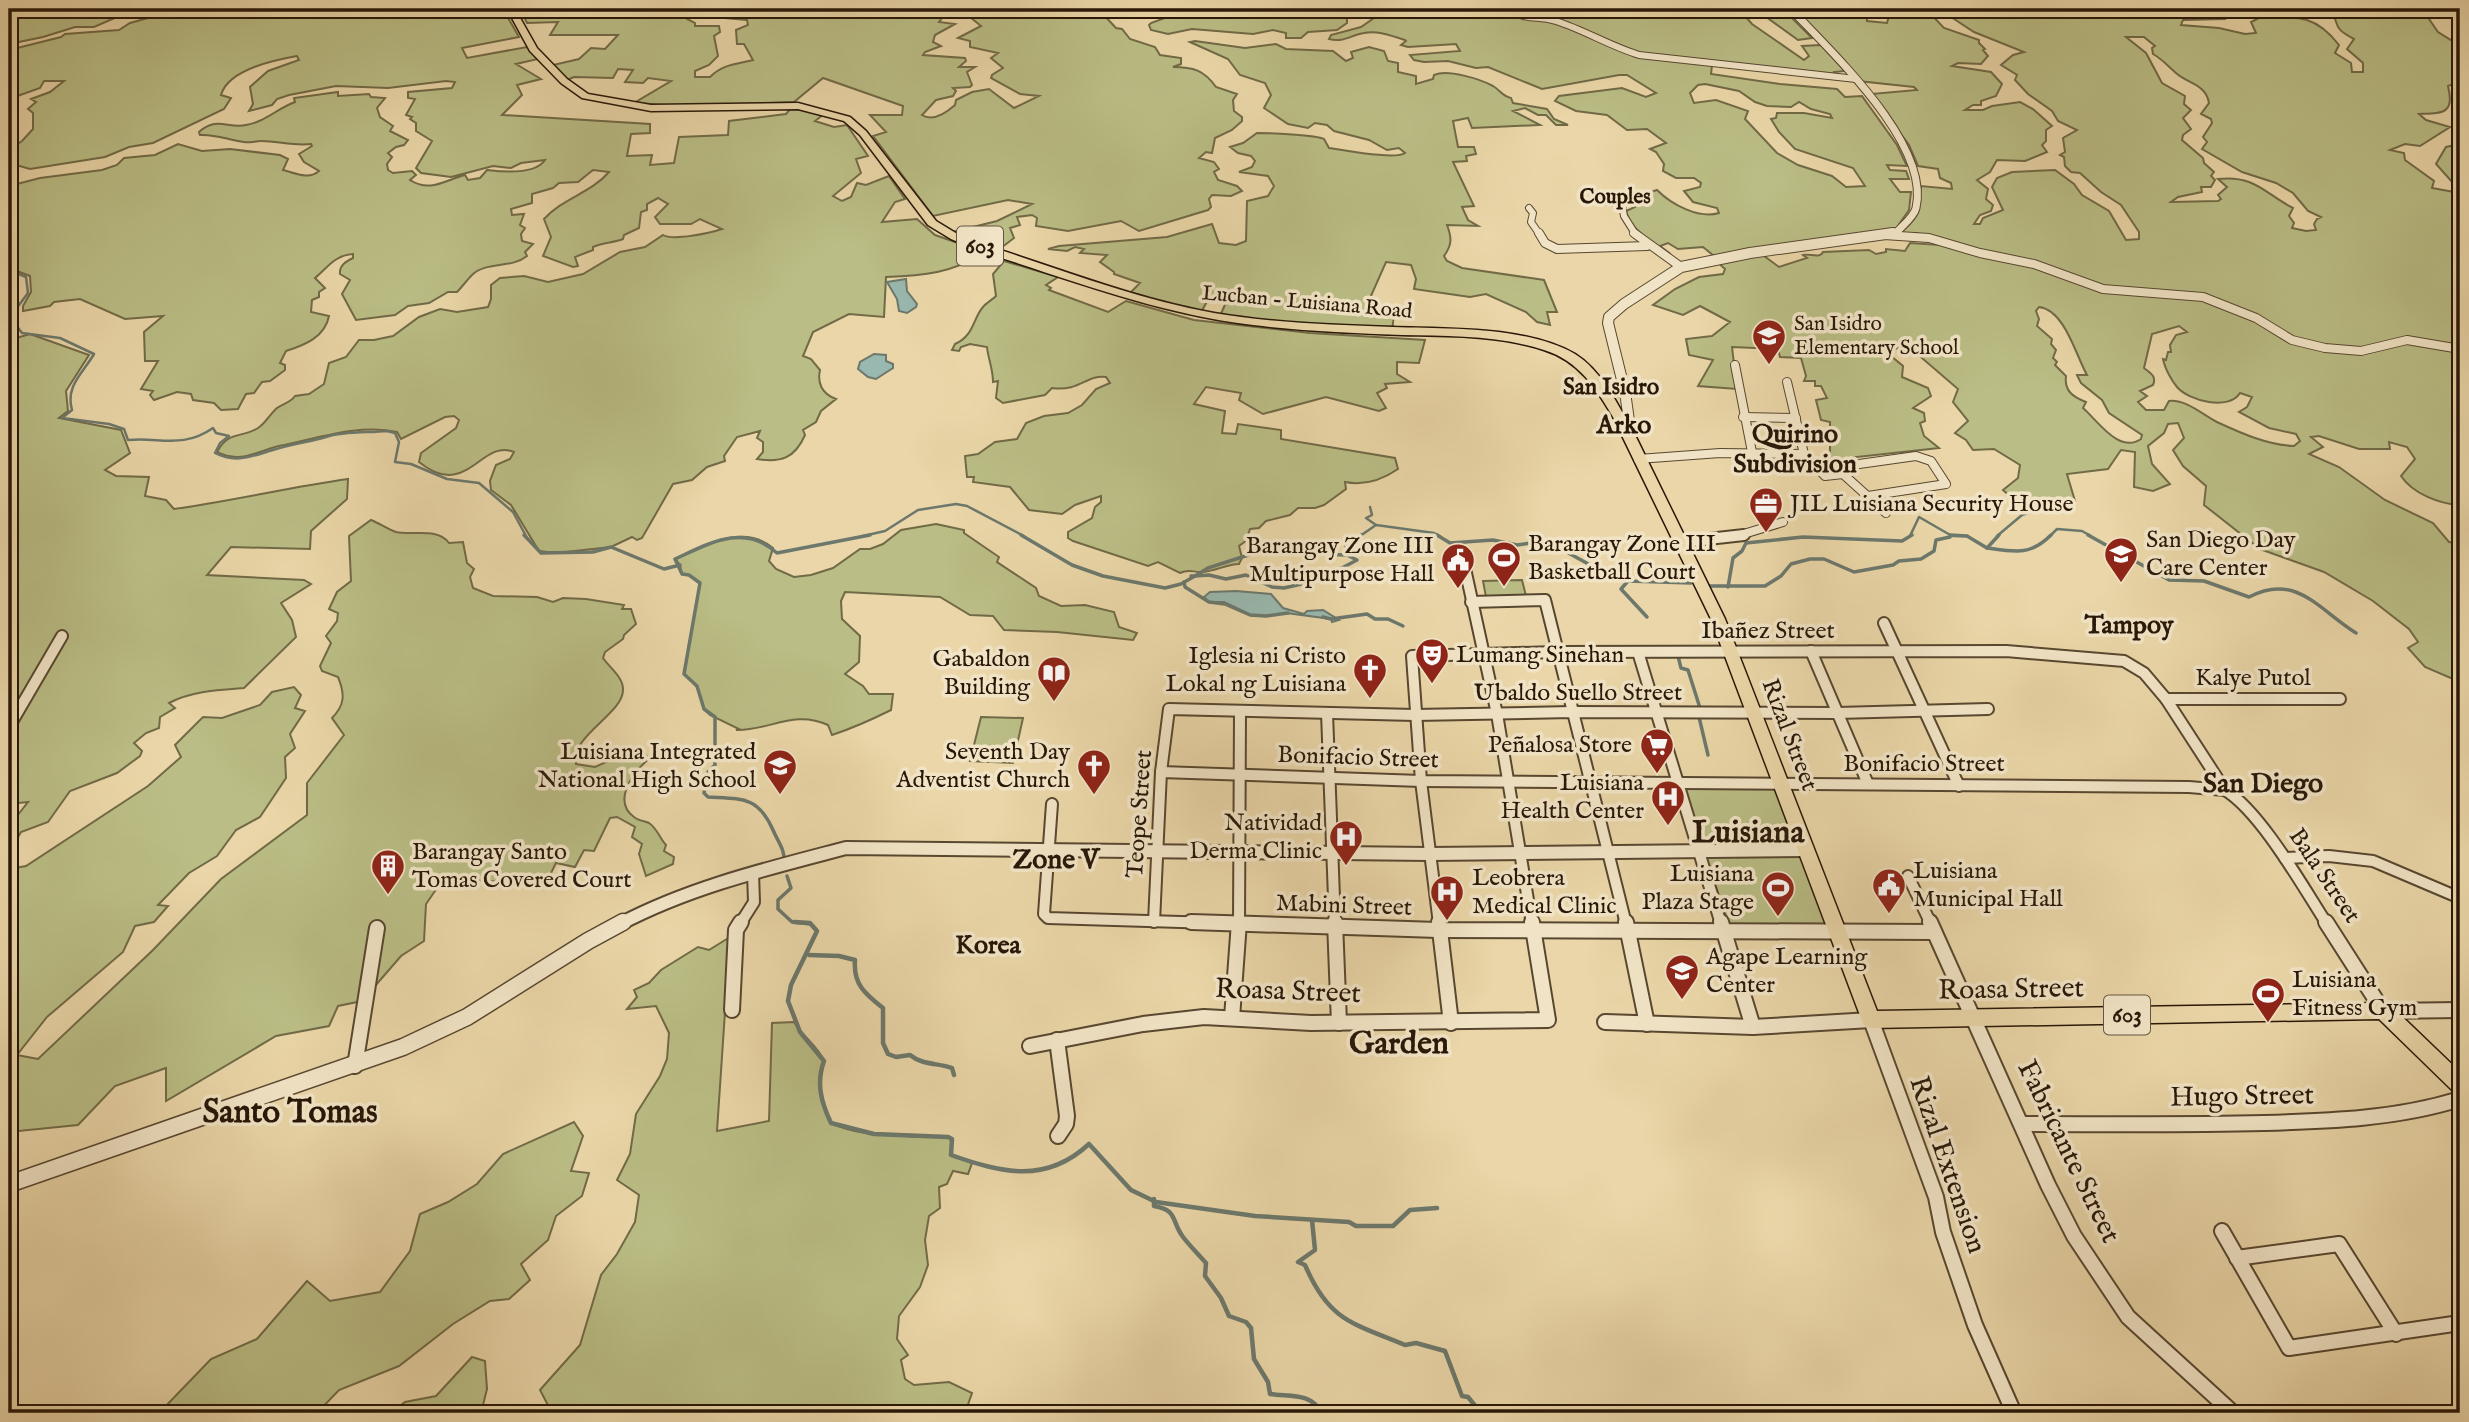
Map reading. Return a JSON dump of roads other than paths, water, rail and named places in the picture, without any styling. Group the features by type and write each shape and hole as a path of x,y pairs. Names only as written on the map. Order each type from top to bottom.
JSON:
{"main road":[{"name":"Lucban - Luisiana Road","path":"511,9 533,49 570,86 585,96 661,108 798,106 848,119 863,133 932,223 947,234 1179,309 1212,316 1301,326 1507,339 1537,345 1556,350 1584,365 1603,392"},
{"path":"1603,392 1625,392"},
{"name":"603","path":"1603,392 1631,435 1638,459 1681,542"},
{"name":"Rizal Street","path":"1681,542 1731,652 1871,1020"},
{"name":"Roasa Street","path":"1871,1020 2383,1011"},
{"name":"Bala Street","path":"2383,1011 2460,1085"}],"street":[{"path":"1508,9 1525,19 1564,23 1611,46 1639,55 1856,79"},
{"path":"1631,435 1625,392 1610,334 1609,317 1630,299 1681,267 1750,253 1896,233 1912,218 1919,206 1921,190 1915,168 1904,146 1876,103 1791,9"},
{"path":"1597,194 1604,201 1622,205 1626,223 1647,246 1681,267"},
{"path":"1529,208 1533,213 1531,222 1545,243 1557,249 1647,246"},
{"path":"1884,235 1929,238 1980,253 2034,264 2103,289 2203,297 2256,318 2292,340 2325,348 2361,351 2407,340 2460,349"},
{"path":"1735,365 1752,453"},
{"path":"1787,382 1804,454 1825,476 1843,474 1852,465 1916,456 1931,461 1946,484 1868,496"},
{"path":"1743,416 1796,418"},
{"path":"1638,459 1752,453 1804,454"},
{"path":"1843,474 1886,513"},
{"path":"1681,542 1714,542 1744,537 1783,522"},
{"path":"1466,573 1497,714 1532,931"},
{"path":"1471,601 1545,600 1628,931 1647,1024"},
{"path":"1884,623 1959,786"},
{"path":"9,727 62,636"},
{"name":"Ibañez Street","path":"1415,715 1412,656 1557,652 2006,650 2124,661"},
{"path":"1811,651 1868,784"},
{"path":"1638,652 1753,1027"},
{"name":"Bala Street","path":"2124,661 2144,673 2166,699 2225,790 2238,798 2286,858 2383,1011"},
{"name":"Kalye Putol","path":"2166,699 2340,699"},
{"name":"Ubaldo Suello Street","path":"1169,709 1415,715 1572,712 1755,714 1988,709"},
{"name":"Teope Street","path":"1154,922 1161,772 1169,709"},
{"path":"1232,1018 1239,925 1240,712"},
{"path":"1327,713 1339,1023"},
{"path":"1415,715 1429,855 1451,1023"},
{"name":"Bonifacio Street","path":"1161,772 1421,781 2189,786 2225,790"},
{"path":"1047,852 1052,804"},
{"path":"9,1184 355,1066 467,1017 589,941 647,910 788,862 846,848 1429,855 1806,850"},
{"name":"Mabini Street","path":"1047,852 1044,914 1048,918 1438,930 1934,932"},
{"path":"2286,858 2329,856 2373,861 2460,898"},
{"path":"732,1010 736,930 753,905 753,873"},
{"name":"Fabricante Street","path":"1908,876 2074,1236 2128,1317 2233,1413"},
{"path":"355,1066 377,928"},
{"name":"Roasa Street","path":"1030,1046 1181,1018 1339,1023 1548,1020 1532,931"},
{"name":"Roasa Street","path":"2383,1011 2460,1010"},
{"name":"Roasa Street","path":"1605,1022 1753,1027 1871,1020"},
{"name":"Rizal Extension","path":"1871,1020 1936,1197 1943,1232 1975,1325 2014,1413"},
{"path":"1056,1040 1067,1116 1066,1124 1058,1136"},
{"name":"Hugo Street","path":"2022,1124 2223,1124 2357,1119 2398,1116 2460,1099"},
{"path":"2222,1231 2289,1349 2460,1323"},
{"path":"2237,1258 2339,1244 2396,1334"}],"water":[{"path":"906,279 907,291 917,304 907,313 899,311 897,299 887,282"},
{"path":"874,354 886,355 886,361 893,364 893,368 876,379 868,377 858,369 860,362"},
{"path":"1210,592 1271,594 1283,608 1304,614 1307,611 1323,610 1339,620 1332,622 1331,619 1286,613 1251,615 1224,602 1209,602 1204,597"}],"waterway":[{"path":"9,270 26,277 28,293 10,317 22,333 60,338 94,354 73,387 70,401 72,410 62,418 109,424 124,429 128,440 181,440 213,428 216,433 229,436 220,443 215,453 230,458 251,456 341,434 387,431 395,433 399,442 395,462 411,464 447,479 479,483 513,512 526,536"},
{"path":"863,536 885,531 918,510 956,504 967,506 1024,536"},
{"path":"1997,536 2022,515 2051,505"},
{"path":"1370,507 1372,515 1366,518 1376,525"},
{"path":"1910,536 1919,517 1950,535"},
{"path":"1361,535 1376,525"},
{"path":"1376,525 1440,536"},
{"path":"2051,535 2057,529 2082,531 2091,536"},
{"path":"524,535 541,553 593,552 611,547 664,569 678,565"},
{"path":"678,565 675,559 714,542 739,537 765,544 777,553 870,535"},
{"path":"1021,535 1072,565 1103,576 1165,588 1184,582"},
{"path":"1347,555 1346,544 1359,539 1361,535"},
{"path":"1437,535 1450,543 1493,540 1517,545 1537,542 1561,549 1603,572 1628,581"},
{"path":"1728,586 1733,558 1742,551 1746,543 1803,537 1902,541 1912,535"},
{"path":"1950,535 1967,536"},
{"path":"1950,535 1967,536"},
{"path":"1987,548 1999,535"},
{"path":"1987,548 2022,551 2036,546 2051,535"},
{"path":"2088,535 2169,580 2204,581 2249,597 2266,590 2294,591 2356,633"},
{"path":"1967,536 1987,548"},
{"path":"1728,586 1765,586 1781,576 1791,564 1810,559 1824,559 1854,572 1893,565 1899,561 1921,559 1934,551 1936,540 1950,537"},
{"path":"1195,576 1208,568 1273,547 1311,554 1347,555"},
{"path":"1195,576 1209,575 1226,579 1246,575 1272,587 1284,588 1319,580 1357,560 1347,555"},
{"path":"678,565 682,574 689,575 700,583 684,674 697,686 704,709 715,717 715,765 708,772 704,793 708,797 740,799 755,805 773,830 782,849 784,862"},
{"path":"1184,582 1195,576"},
{"path":"1628,581 1691,583"},
{"path":"1628,581 1621,589 1647,617"},
{"path":"1184,582 1185,587 1209,602 1225,604 1250,615 1288,613"},
{"path":"1706,586 1728,586"},
{"path":"1323,617 1331,619 1367,614 1375,619 1388,619 1403,626"},
{"path":"1678,656 1681,668 1688,670 1700,708"},
{"path":"1699,717 1708,755"},
{"path":"787,876 791,888 778,900 778,909 792,922 811,924"},
{"path":"794,922 811,924"},
{"path":"811,924 817,931 791,985 788,1001 800,1032 824,1061 820,1077 821,1092 831,1123 874,1134 948,1137 952,1139 951,1155 1006,1170 1040,1170 1056,1165 1073,1157 1089,1144 1131,1190 1154,1201"},
{"path":"809,955 839,956 855,960 856,976 861,988 883,1008 883,1043 888,1054 896,1057 910,1055 925,1062 952,1068 954,1075"},
{"path":"1154,1201 1255,1216 1349,1222 1356,1226 1393,1226 1410,1210 1437,1208"},
{"path":"1154,1201 1154,1206 1171,1213 1183,1237 1206,1263 1205,1276 1221,1298 1229,1316 1246,1322 1251,1328 1254,1359 1268,1382 1270,1394 1306,1399 1322,1413"},
{"path":"1312,1220 1315,1250 1298,1262 1305,1265 1323,1298 1333,1309 1356,1325 1405,1345 1416,1343 1445,1351 1462,1396 1468,1397 1481,1413"}],"place":[{"name":"San Isidro Elementary School","path":"1769,366"},
{"name":"JIL Luisiana Security House","path":"1766,534"},
{"name":"San Diego Day Care Center","path":"2121,584"},
{"name":"Barangay Zone III Basketball Court","path":"1504,588"},
{"name":"Barangay Zone III Multipurpose Hall","path":"1458,590"},
{"name":"Lumang Sinehan","path":"1432,685"},
{"name":"Iglesia ni Cristo Lokal ng Luisiana","path":"1370,700"},
{"name":"Gabaldon Building","path":"1054,703"},
{"name":"Peñalosa Store","path":"1657,775"},
{"name":"Luisiana Integrated National High School","path":"780,796"},
{"name":"Seventh Day Adventist Church","path":"1094,796"},
{"name":"Luisiana Health Center","path":"1668,827"},
{"name":"Natividad Derma Clinic","path":"1346,867"},
{"name":"Barangay Santo Tomas Covered Court","path":"388,896"},
{"name":"Luisiana Municipal Hall","path":"1889,915"},
{"name":"Luisiana Plaza Stage","path":"1778,918"},
{"name":"Leobrera Medical Clinic","path":"1447,922"},
{"name":"Agape Learning Center","path":"1682,1001"},
{"name":"Luisiana Fitness Gym","path":"2268,1024"}],"district":[{"name":"Couples","path":"1615,197"},
{"name":"San Isidro","path":"1611,387"},
{"name":"Arko","path":"1624,425"},
{"name":"Quirino Subdivision","path":"1795,449"},
{"name":"Tampoy","path":"2129,625"},
{"name":"San Diego","path":"2263,784"},
{"name":"Luisiana","path":"1748,833"},
{"name":"Zone V","path":"1056,860"},
{"name":"Korea","path":"988,945"},
{"name":"Garden","path":"1399,1044"},
{"name":"Santo Tomas","path":"290,1113"}]}
